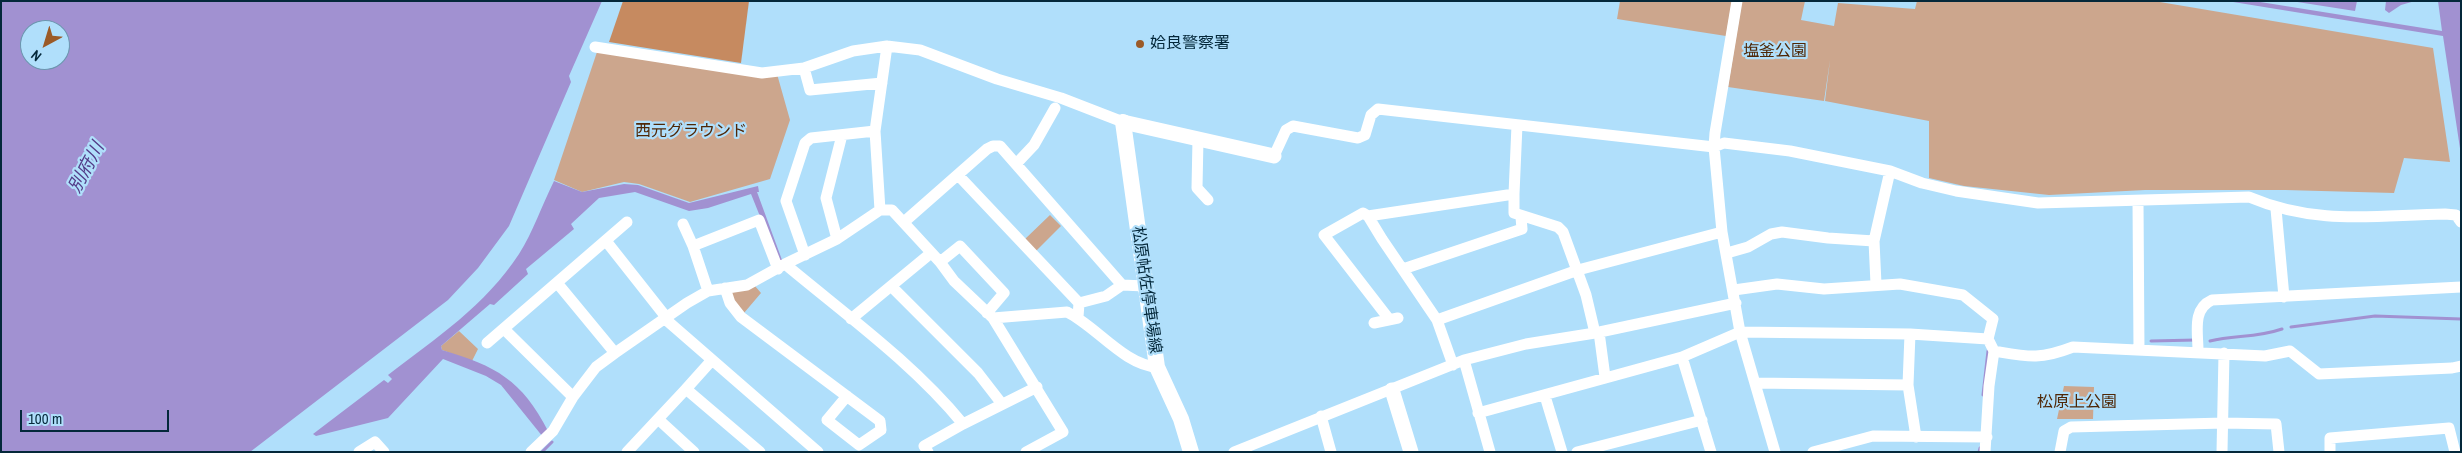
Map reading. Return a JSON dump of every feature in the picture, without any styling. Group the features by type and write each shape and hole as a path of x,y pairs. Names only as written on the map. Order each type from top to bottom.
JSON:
{"main road":[{"name":"松原帖佐停車場線","path":"1123,122 1157,367 1181,419 1191,452"}],"street":[{"path":"1737,1 1714,133 1714,147 1722,232 1734,290 1740,332 1775,452"},
{"path":"880,210 875,132 887,46"},
{"path":"595,47 762,73 804,68 853,51 887,46 920,50 997,79 1061,98 1123,122 1274,156 1286,130 1293,126 1358,138 1365,135 1371,115 1378,109 1714,147 1724,143 1790,151 1890,171 1922,183 1956,191 2038,203 2249,197 2276,209 2358,218 2445,214 2456,215 2461,222"},
{"path":"804,68 810,90 882,83"},
{"path":"1016,163 1034,145 1055,108"},
{"path":"1517,125 1514,213 1558,227 1563,232 1578,270 1597,333 1604,377"},
{"path":"805,255 786,201 805,143 811,138 875,132"},
{"path":"837,239 826,198 842,135"},
{"path":"1198,139 1197,188 1208,200"},
{"path":"904,222 994,146 1000,146 1122,285"},
{"path":"1876,284 1874,241 1890,171"},
{"path":"958,175 1079,303 1078,317"},
{"path":"1368,216 1514,194"},
{"path":"2138,201 2139,350"},
{"path":"2276,209 2284,297"},
{"path":"532,452 553,431 573,397 596,367 665,317 708,291 747,285 837,239 880,210 892,210 940,262 954,281 990,316 1037,387 1063,432 1026,452"},
{"path":"1374,323 1393,318 1324,235 1363,212 1368,216 1437,320 1459,362 1490,452"},
{"path":"1403,269 1522,229 1521,216"},
{"path":"693,246 759,220 781,267 851,319 937,392 964,424"},
{"path":"488,343 627,222"},
{"path":"683,224 693,246 708,291"},
{"path":"1437,320 1578,270 1722,232"},
{"path":"1726,253 1748,247 1771,234 1782,232 1874,241"},
{"path":"606,241 665,317 818,452"},
{"path":"940,262 960,246 1004,293 990,316"},
{"path":"851,319 931,253"},
{"path":"558,284 614,353"},
{"path":"1734,290 1777,284 1824,289 1876,284 1900,284 1963,295 1993,319 1988,339 1994,351 1989,386 1985,452"},
{"path":"1079,303 1106,296 1122,285 1145,286"},
{"path":"891,286 978,372 1002,404"},
{"path":"2198,351 2198,313 2202,304 2212,300 2461,287"},
{"path":"725,288 730,302 741,317 847,396 880,421 881,430 859,445 827,420 847,396"},
{"path":"1234,452 1459,362 1526,344 1597,333 1736,303"},
{"path":"990,316 1067,312 1078,317 1095,333 1144,366 1157,367"},
{"path":"505,330 573,397"},
{"path":"1478,413 1682,357 1740,332 1910,334 1988,339"},
{"path":"1910,334 1908,384 1916,437"},
{"path":"1994,351 2029,357 2048,356 2073,347 2198,351 2265,356 2290,351 2319,374 2461,366"},
{"path":"2222,452 2224,353"},
{"path":"1682,357 1711,452"},
{"path":"633,450 658,419 712,360"},
{"path":"1755,383 1908,384"},
{"path":"914,452 926,449 964,424 1037,387"},
{"path":"686,389 760,452"},
{"path":"1392,390 1411,452"},
{"path":"1545,396 1562,452"},
{"path":"1321,416 1331,452"},
{"path":"658,419 694,452"},
{"path":"1577,452 1702,420"},
{"path":"2060,452 2064,431 2071,427 2224,423 2276,424 2279,452"},
{"path":"2330,452 2330,438 2449,428 2455,452"},
{"path":"1813,452 1873,436 1986,437"},
{"path":"359,452 375,442 384,452"}],"green space":[{"path":"1620,1 1732,1 1726,36 1617,19"},
{"name":"塩釜公園","path":"1742,1 1805,1 1801,20 1834,26 1838,3 1915,9 1917,1 2154,1 2433,48 2450,162 2404,158 2394,193 2285,190 2145,190 2049,195 1964,186 1929,178 1929,121 1825,101 1830,60 1824,101 1728,87"},
{"name":"西元グラウンド","path":"597,52 777,74 790,120 770,179 690,202 639,184 624,182 582,192 554,180"},
{"path":"1050,215 1061,226 1035,252 1024,240"},
{"path":"755,286 761,293 744,313 731,296 732,291"},
{"path":"459,331 478,349 472,361 442,350 441,346"},
{"name":"松原上公園","path":"2064,386 2094,387 2093,419 2057,419"}],"shaded area":[{"path":"623,1 749,1 741,63 609,42"}],"water":[{"name":"別府川","path":"1,1 602,1 569,76 571,82 509,226 478,268 448,300 250,452 1,452"},
{"path":"2227,1 2254,1 2442,31 2438,1 2461,1 2461,155 2443,36"},
{"path":"2291,1 2357,1 2355,11"},
{"path":"2386,1 2415,1 2401,5 2389,13 2385,10"},
{"path":"554,181 582,192 624,184 638,185 689,203 758,186 759,192 757,192 782,260 778,261 751,194 708,208 689,211 635,192 599,198 571,224 574,229 526,269 528,274 494,305 490,304 441,346 442,350 478,362 506,377 528,399 538,414 548,431 543,437 501,385 486,376 443,359 388,418 316,436 313,434 384,380 388,383 392,379 388,375 459,320 491,289 506,272 524,246"}],"waterway":[{"path":"2291,327 2375,316 2461,319"},
{"path":"2210,341 2263,334 2282,329"},
{"path":"2151,341 2196,340"},
{"path":"1983,395 1988,351"},
{"path":"542,452 552,442"},
{"path":"1979,452 1980,448"}],"place":[{"name":"姶良警察署","path":"1140,44"}]}
